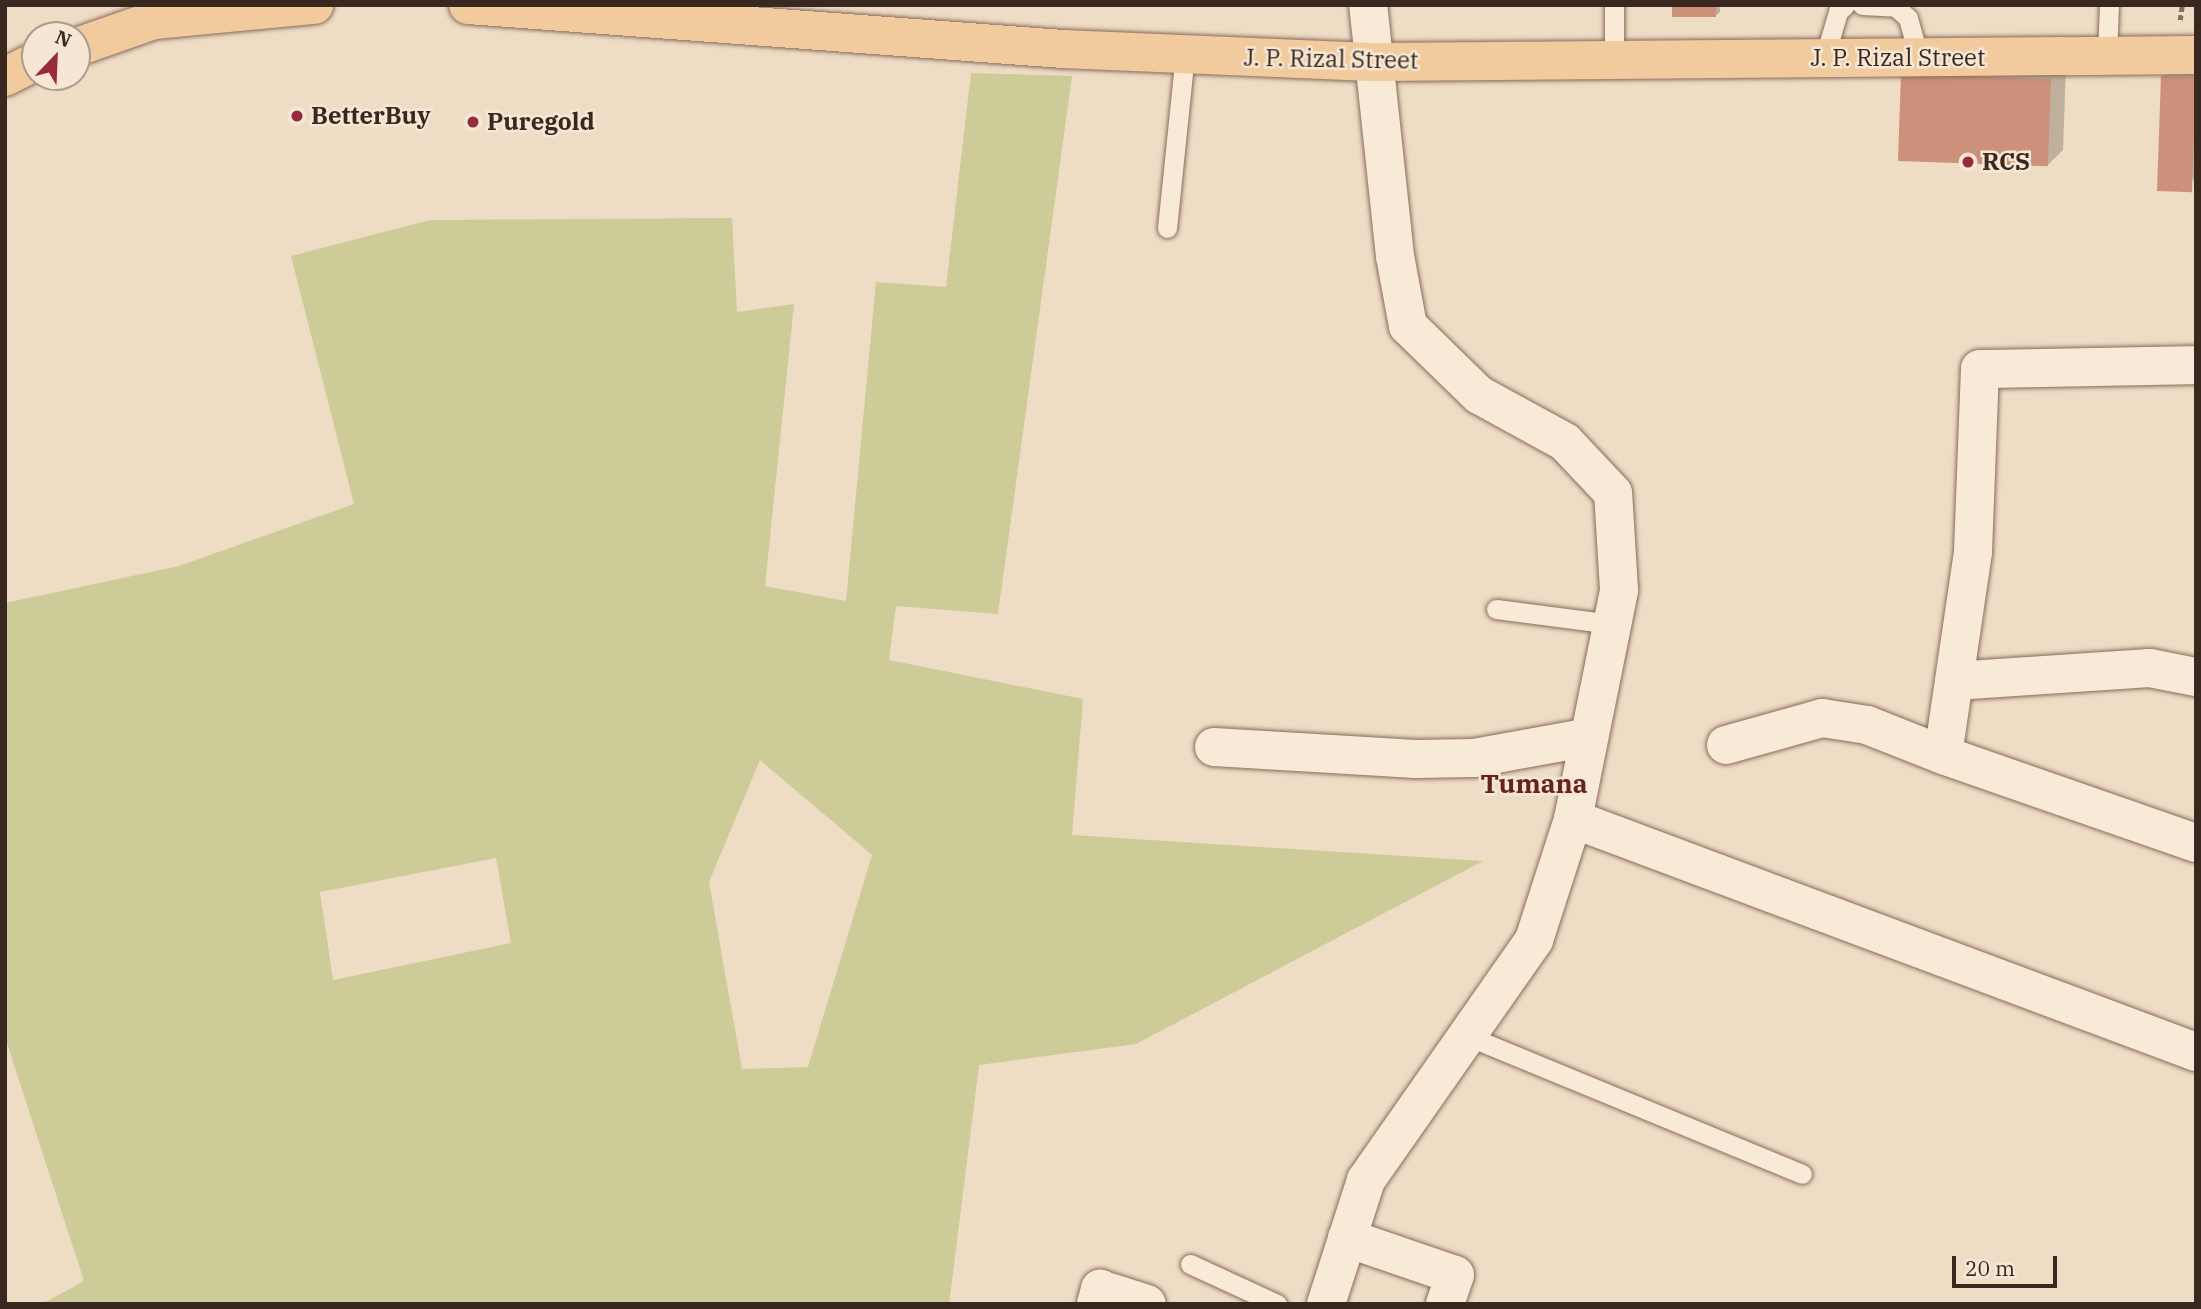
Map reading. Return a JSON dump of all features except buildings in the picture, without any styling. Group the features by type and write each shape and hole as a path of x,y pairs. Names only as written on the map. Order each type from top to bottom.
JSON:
{"main road":[{"path":"91,41 153,12 314,5"},
{"name":"J. P. Rizal Street","path":"468,5 1185,55 1377,62 2196,55"},
{"path":"5,77 21,69"}],"street":[{"path":"1326,1304 1366,1180 1470,1037 1534,940 1573,819 1619,590 1613,493 1564,442 1479,395 1408,326 1395,256 1377,62 1368,5"},
{"path":"1943,755 1973,552 1980,369 2196,365"},
{"path":"1954,681 2150,668 2196,677"},
{"path":"1726,745 1822,718 1867,724 1943,755 2196,844"},
{"path":"1214,747 1462,758 1589,737"},
{"path":"1573,819 2196,1052"},
{"path":"1347,1238 1455,1275 1445,1304"},
{"path":"1096,1304 1100,1289 1147,1304"}],"lane":[{"path":"1614,59 1615,5"},
{"path":"1824,59 1838,12 1845,5"},
{"path":"1862,5 1896,7 1908,18 1919,58"},
{"path":"2106,56 2109,5"},
{"path":"1167,229 1185,55"},
{"path":"1496,609 1612,624"},
{"path":"1470,1037 1802,1174"},
{"path":"1189,1264 1277,1304"}],"shaded area":[{"path":"971,73 1072,76 998,614 896,606 889,660 1083,699 1072,835 1483,861 1136,1044 979,1065 949,1304 42,1304 84,1281 5,1037 5,603 179,566 354,504 291,256 430,220 732,218 737,312 794,304 765,586 846,601 876,282 946,287","holes":["760,760 872,855 808,1067 742,1069 709,882","496,858 511,943 333,980 320,892"]}],"place":[{"name":"BetterBuy","path":"297,116"},
{"name":"Puregold","path":"473,122"},
{"name":"RCS","path":"1968,162"}],"district":[{"name":"Tumana","path":"1534,784"}]}
